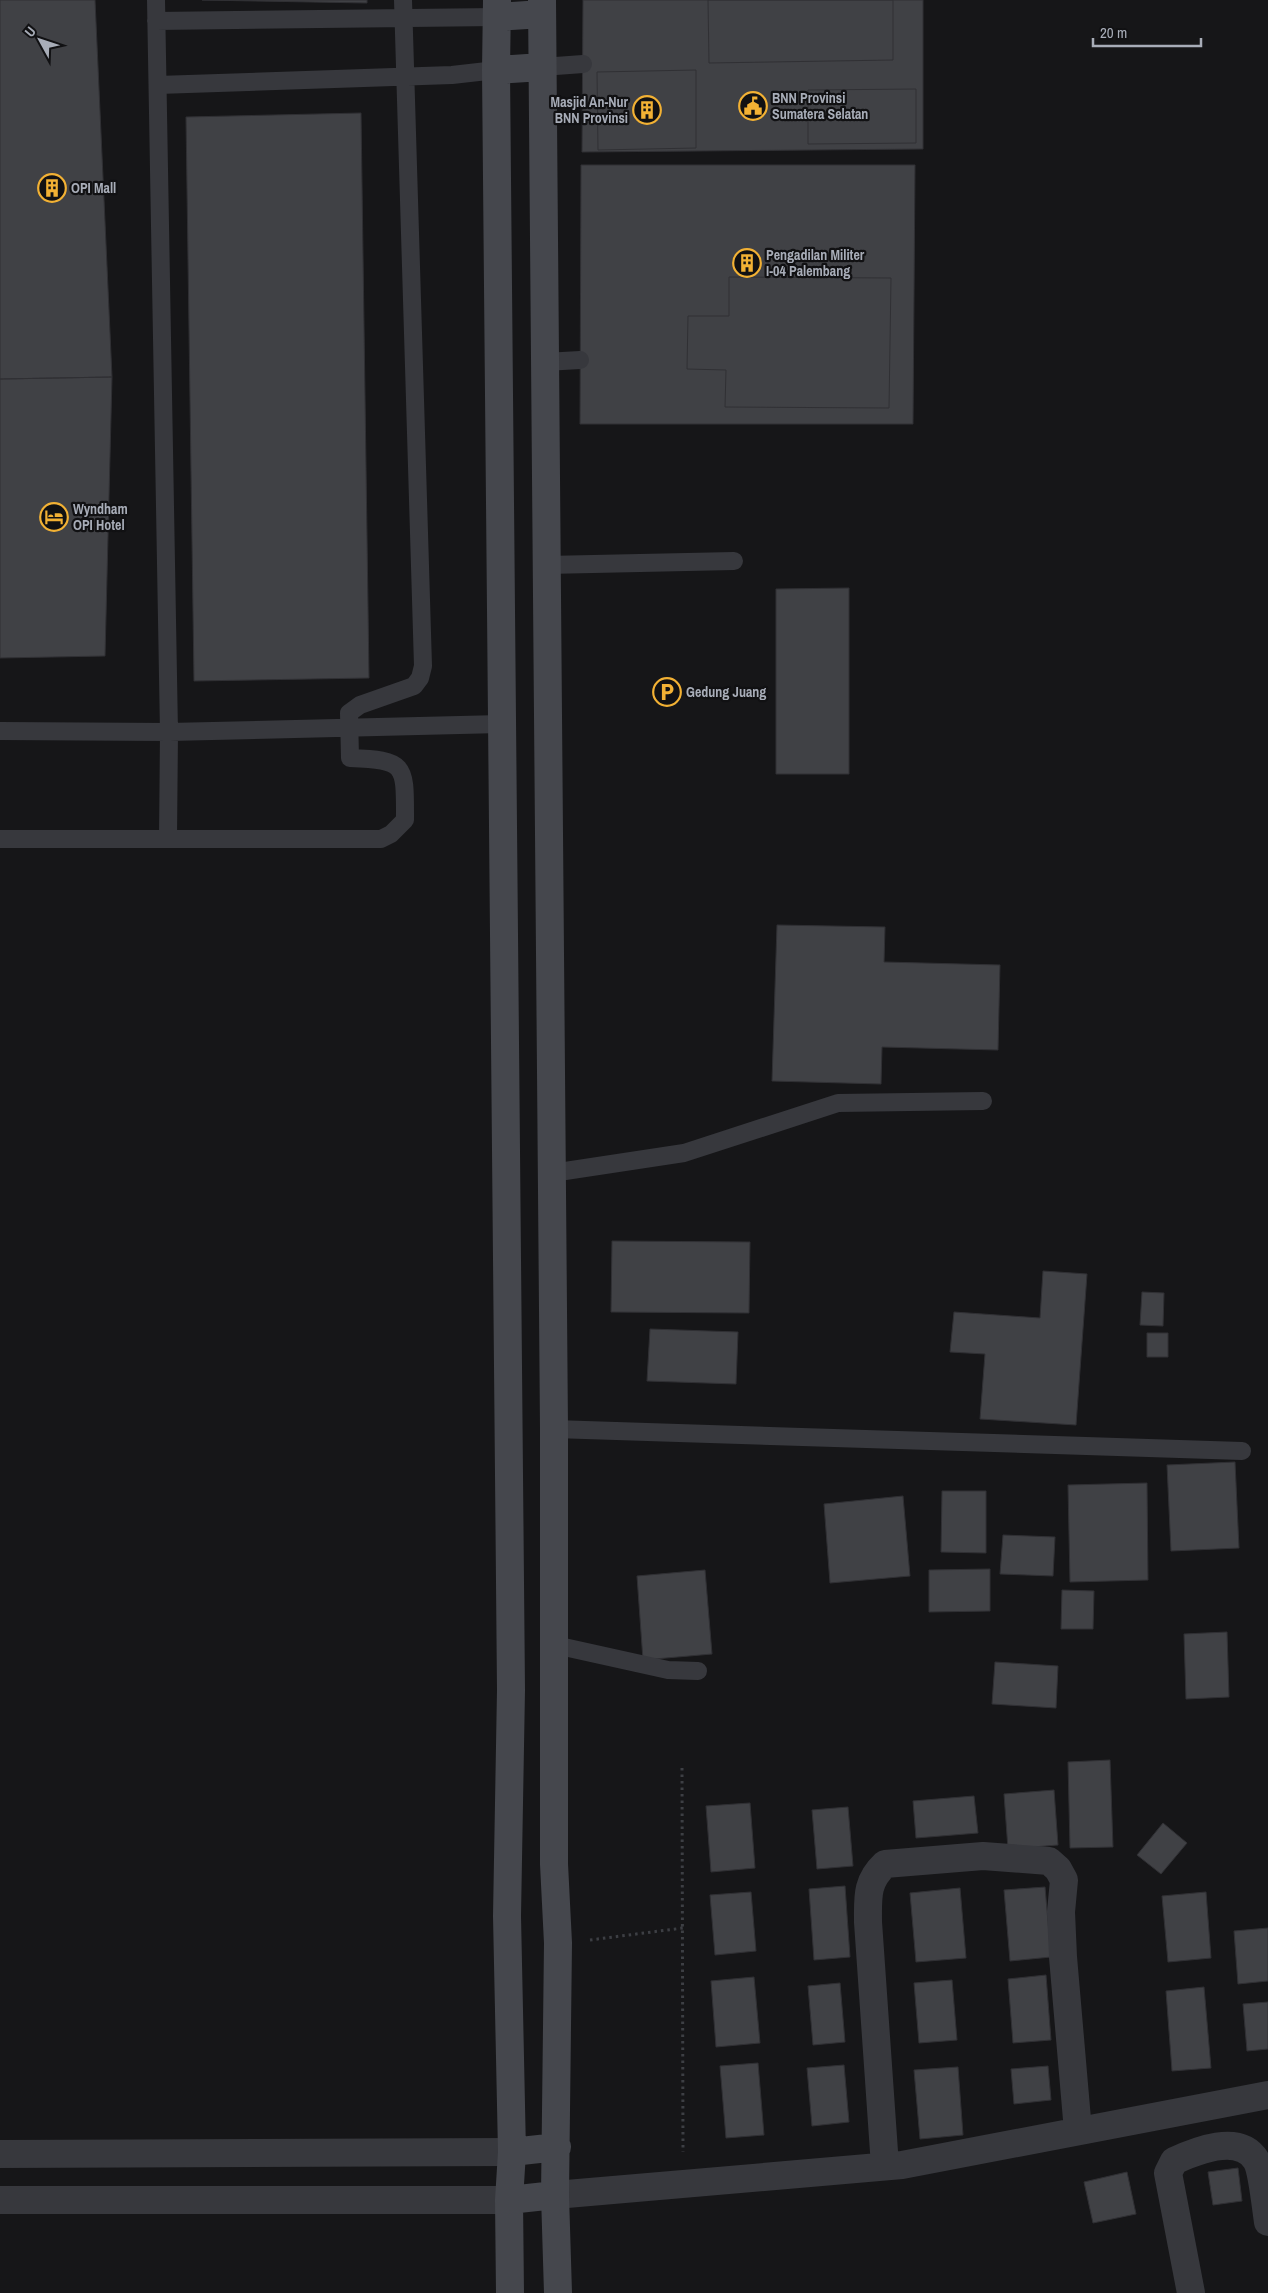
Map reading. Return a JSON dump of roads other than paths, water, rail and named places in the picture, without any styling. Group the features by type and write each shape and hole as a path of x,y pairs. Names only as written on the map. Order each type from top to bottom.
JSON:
{"street":[{"path":"510,2293 509,2200 512,2152 507,1916 511,1690 496,70 497,9 542,7 556,1645 554,1864 558,1944 555,2195 558,2293"},
{"path":"496,70 542,67"},
{"path":"885,2166 868,1889 876,1872 885,1864 983,1856 1049,1861 1058,1869 1064,1880 1062,1912 1063,1957 1078,2131"},
{"path":"0,2200 509,2200 885,2166 1268,2096"},
{"path":"1191,2293 1168,2173 1174,2161 1224,2145 1244,2148 1257,2161 1268,2222"},
{"path":"0,2154 512,2152 557,2147"}],"lane":[{"path":"156,0 169,732 168,839"},
{"path":"156,21 403,8 497,9"},
{"path":"0,839 381,838 391,834 405,820 405,788 402,774 396,765 384,760 350,758 349,713 360,705 414,686 420,678 423,666 403,8"},
{"path":"542,67 583,64"},
{"path":"158,85 452,74 496,70"},
{"path":"545,362 580,360"},
{"path":"546,565 734,561"},
{"path":"0,731 169,732 350,726 501,724"},
{"path":"552,1173 684,1153 838,1103 984,1101"},
{"path":"554,1429 1242,1451"},
{"path":"556,1645 668,1670 698,1671"}],"place":[{"name":"BNN Provinsi Sumatera Selatan","path":"753,106"},
{"name":"Masjid An-Nur BNN Provinsi","path":"647,110"},
{"name":"OPI Mall","path":"52,188"},
{"name":"Pengadilan Militer I-04 Palembang","path":"747,263"},
{"name":"Wyndham OPI Hotel","path":"54,517"},
{"name":"Gedung Juang","path":"667,692"}]}
